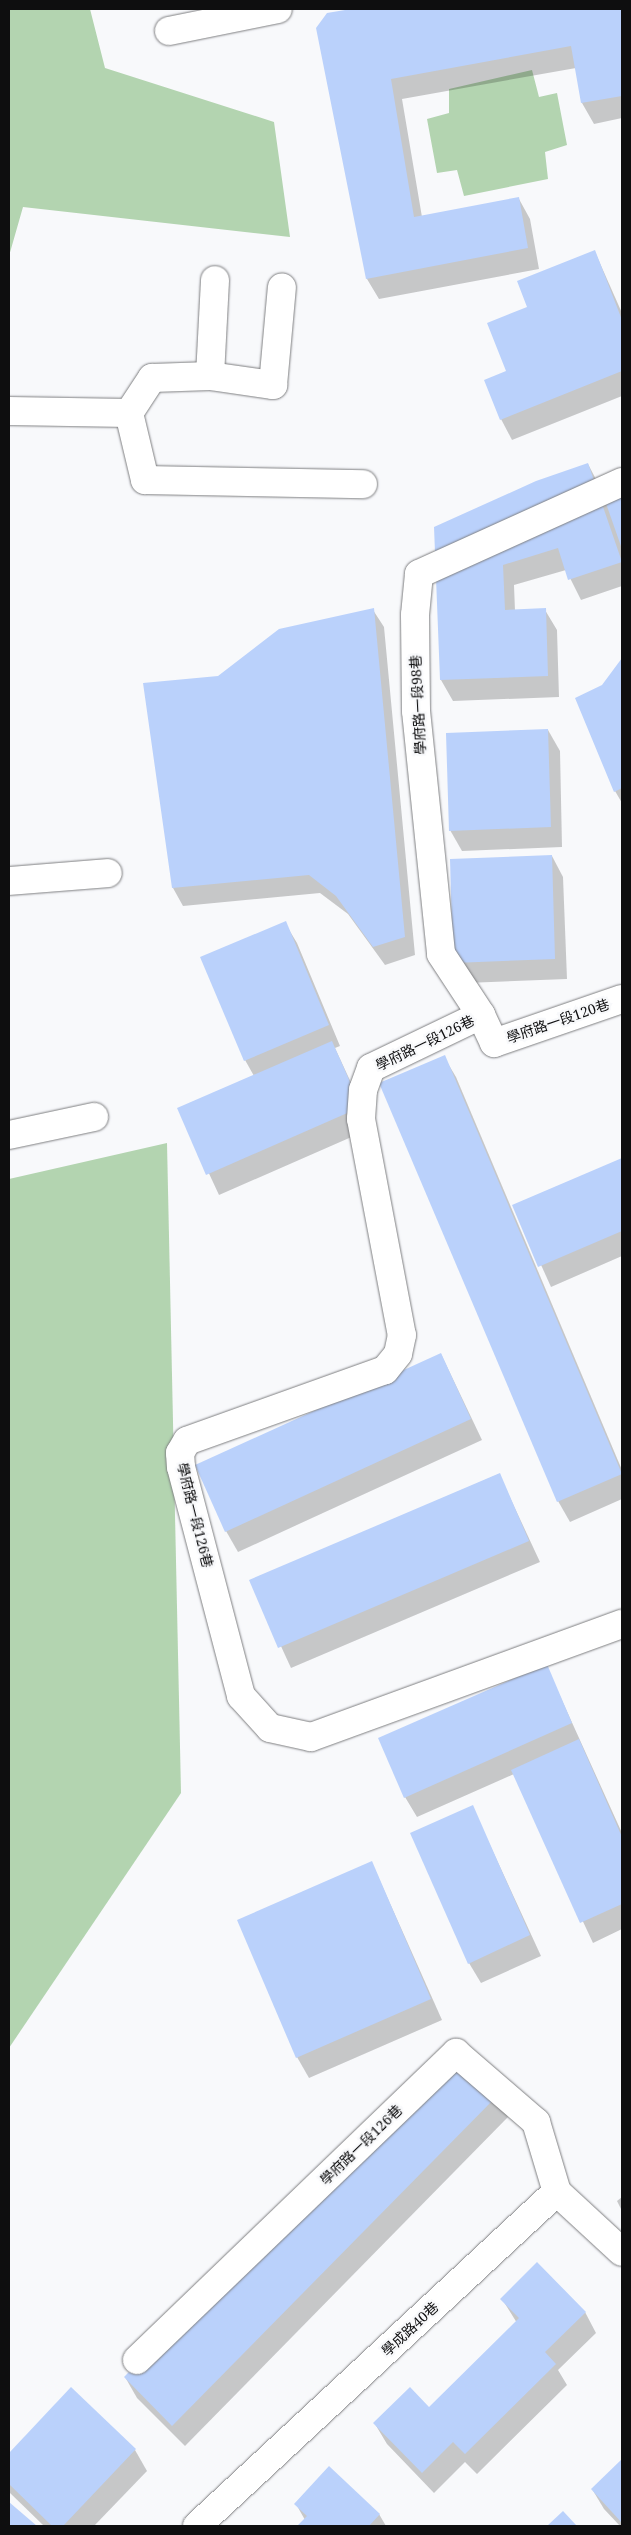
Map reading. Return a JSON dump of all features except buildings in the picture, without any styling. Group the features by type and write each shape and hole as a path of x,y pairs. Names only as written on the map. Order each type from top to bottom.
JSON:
{"street":[{"path":"169,31 202,16 278,9"},
{"path":"210,376 215,280"},
{"path":"282,287 274,385 210,376 152,378 129,413 145,480 363,484"},
{"path":"9,411 129,413"},
{"name":"學府路一段98巷","path":"494,1043 481,1016 441,954 416,711 415,616 419,574 622,482"},
{"path":"9,880 108,873"},
{"name":"學府路一段120巷","path":"494,1043 622,998"},
{"name":"學府路一段126巷","path":"481,1016 372,1068 363,1090 361,1119 402,1335 398,1354 385,1370 187,1441 180,1453 181,1467 241,1696 270,1728 311,1737 622,1624"},
{"path":"9,1135 94,1117"},
{"name":"學府路一段126巷","path":"137,2360 456,2053 536,2122 557,2192"},
{"path":"557,2192 622,2252"},
{"name":"學成路40巷","path":"197,2526 557,2192"}],"green space":[{"path":"9,9 90,9 105,68 274,122 290,237 23,207 9,256"},
{"path":"532,70 539,97 557,93 567,145 545,152 548,179 464,196 457,170 437,173 427,119 449,113 449,89"},
{"path":"167,1143 181,1793 9,2048 9,1179"}]}
